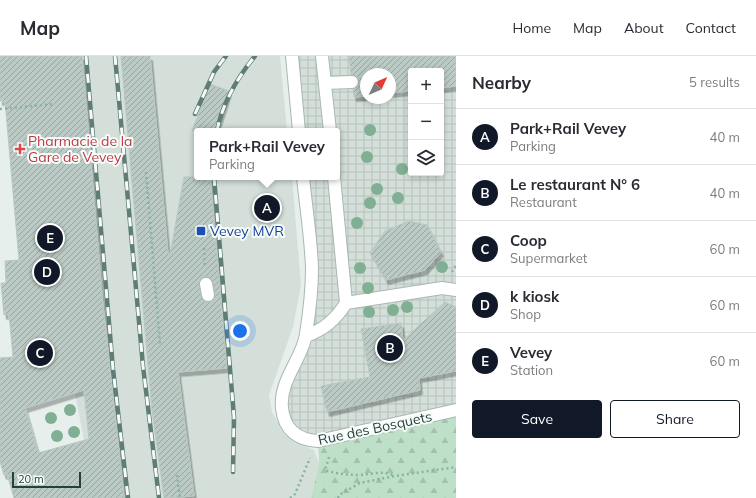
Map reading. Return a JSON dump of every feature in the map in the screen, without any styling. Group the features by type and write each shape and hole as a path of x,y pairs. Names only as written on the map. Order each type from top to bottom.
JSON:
{"street":[{"path":"292,56 299,128"},
{"path":"322,56 330,128"},
{"path":"325,83 352,82"},
{"name":"Rue des Bosquets","path":"303,180 312,268 306,336 284,388 282,398 284,418 296,436 305,440 318,441 456,410"},
{"path":"306,336 319,331 334,320 346,303 334,180"},
{"path":"346,303 442,288 456,290"}],"path":[{"path":"0,109 54,104"},
{"path":"146,172 160,344"},
{"path":"290,498 294,494 307,465"},
{"path":"338,498 339,495 360,483 456,467"},
{"path":"339,474 360,475 387,472 395,476"},
{"path":"177,475 180,498"}],"shaded area":[{"path":"49,56 280,56 287,128 194,128 194,180 292,180 301,285 293,327 269,395 272,412 284,433 293,441 314,450 319,463 311,498 95,498 75,393 66,363 16,357 12,343 9,315 4,315 1,283 6,283 5,261 19,260 6,115 55,111"},
{"path":"292,56 456,56 456,410 318,441 297,436 282,398 306,336 309,297 303,180 340,180 340,128 299,128"}],"green space":[{"path":"456,410 456,498 311,498 319,463 318,441"}],"building":[{"path":"0,56 82,56 102,296 124,498 14,498 7,474 4,475 0,462 0,358 13,357 9,314 4,315 1,283 6,283 5,261 19,260 5,101 0,101","holes":["84,390 89,439 38,453 25,408"]},
{"path":"121,56 150,56 168,254 170,255 184,177 194,177 194,180 210,180 227,368 178,372 194,496 164,498 152,410","holes":["204,277 209,277 213,283 215,297 210,302 205,302 201,296 199,282"]},
{"path":"349,56 456,56 456,86 444,88 444,68 408,68 408,91 396,92 396,68 360,68 360,96 354,97 353,89 358,86 359,81 356,76 351,75"},
{"path":"210,84 229,91 217,128 194,128 194,131 192,131"},
{"path":"409,221 427,225 441,252 425,270 386,280 370,253 385,231"},
{"path":"445,302 456,307 456,371 419,378 420,390 327,412 321,386 370,377 361,329 401,323 403,340"}],"railway":[{"path":"86,56 113,369 128,498"},
{"path":"115,56 143,366 159,498"},
{"path":"195,114 214,72 226,56"},
{"path":"218,128 219,121 232,91 255,56"},
{"path":"214,180 234,417 233,472"}],"place":[{"name":"Pharmacie de la Gare de Vevey","path":"20,149"},
{"name":"Park+Rail Vevey","path":"267,208"},
{"name":"Vevey MVR","path":"201,231"},
{"name":"Vevey","path":"50,238"},
{"name":"k kiosk","path":"47,272"},
{"name":"Le restaurant N° 6","path":"390,348"},
{"name":"Coop","path":"40,353"}]}
